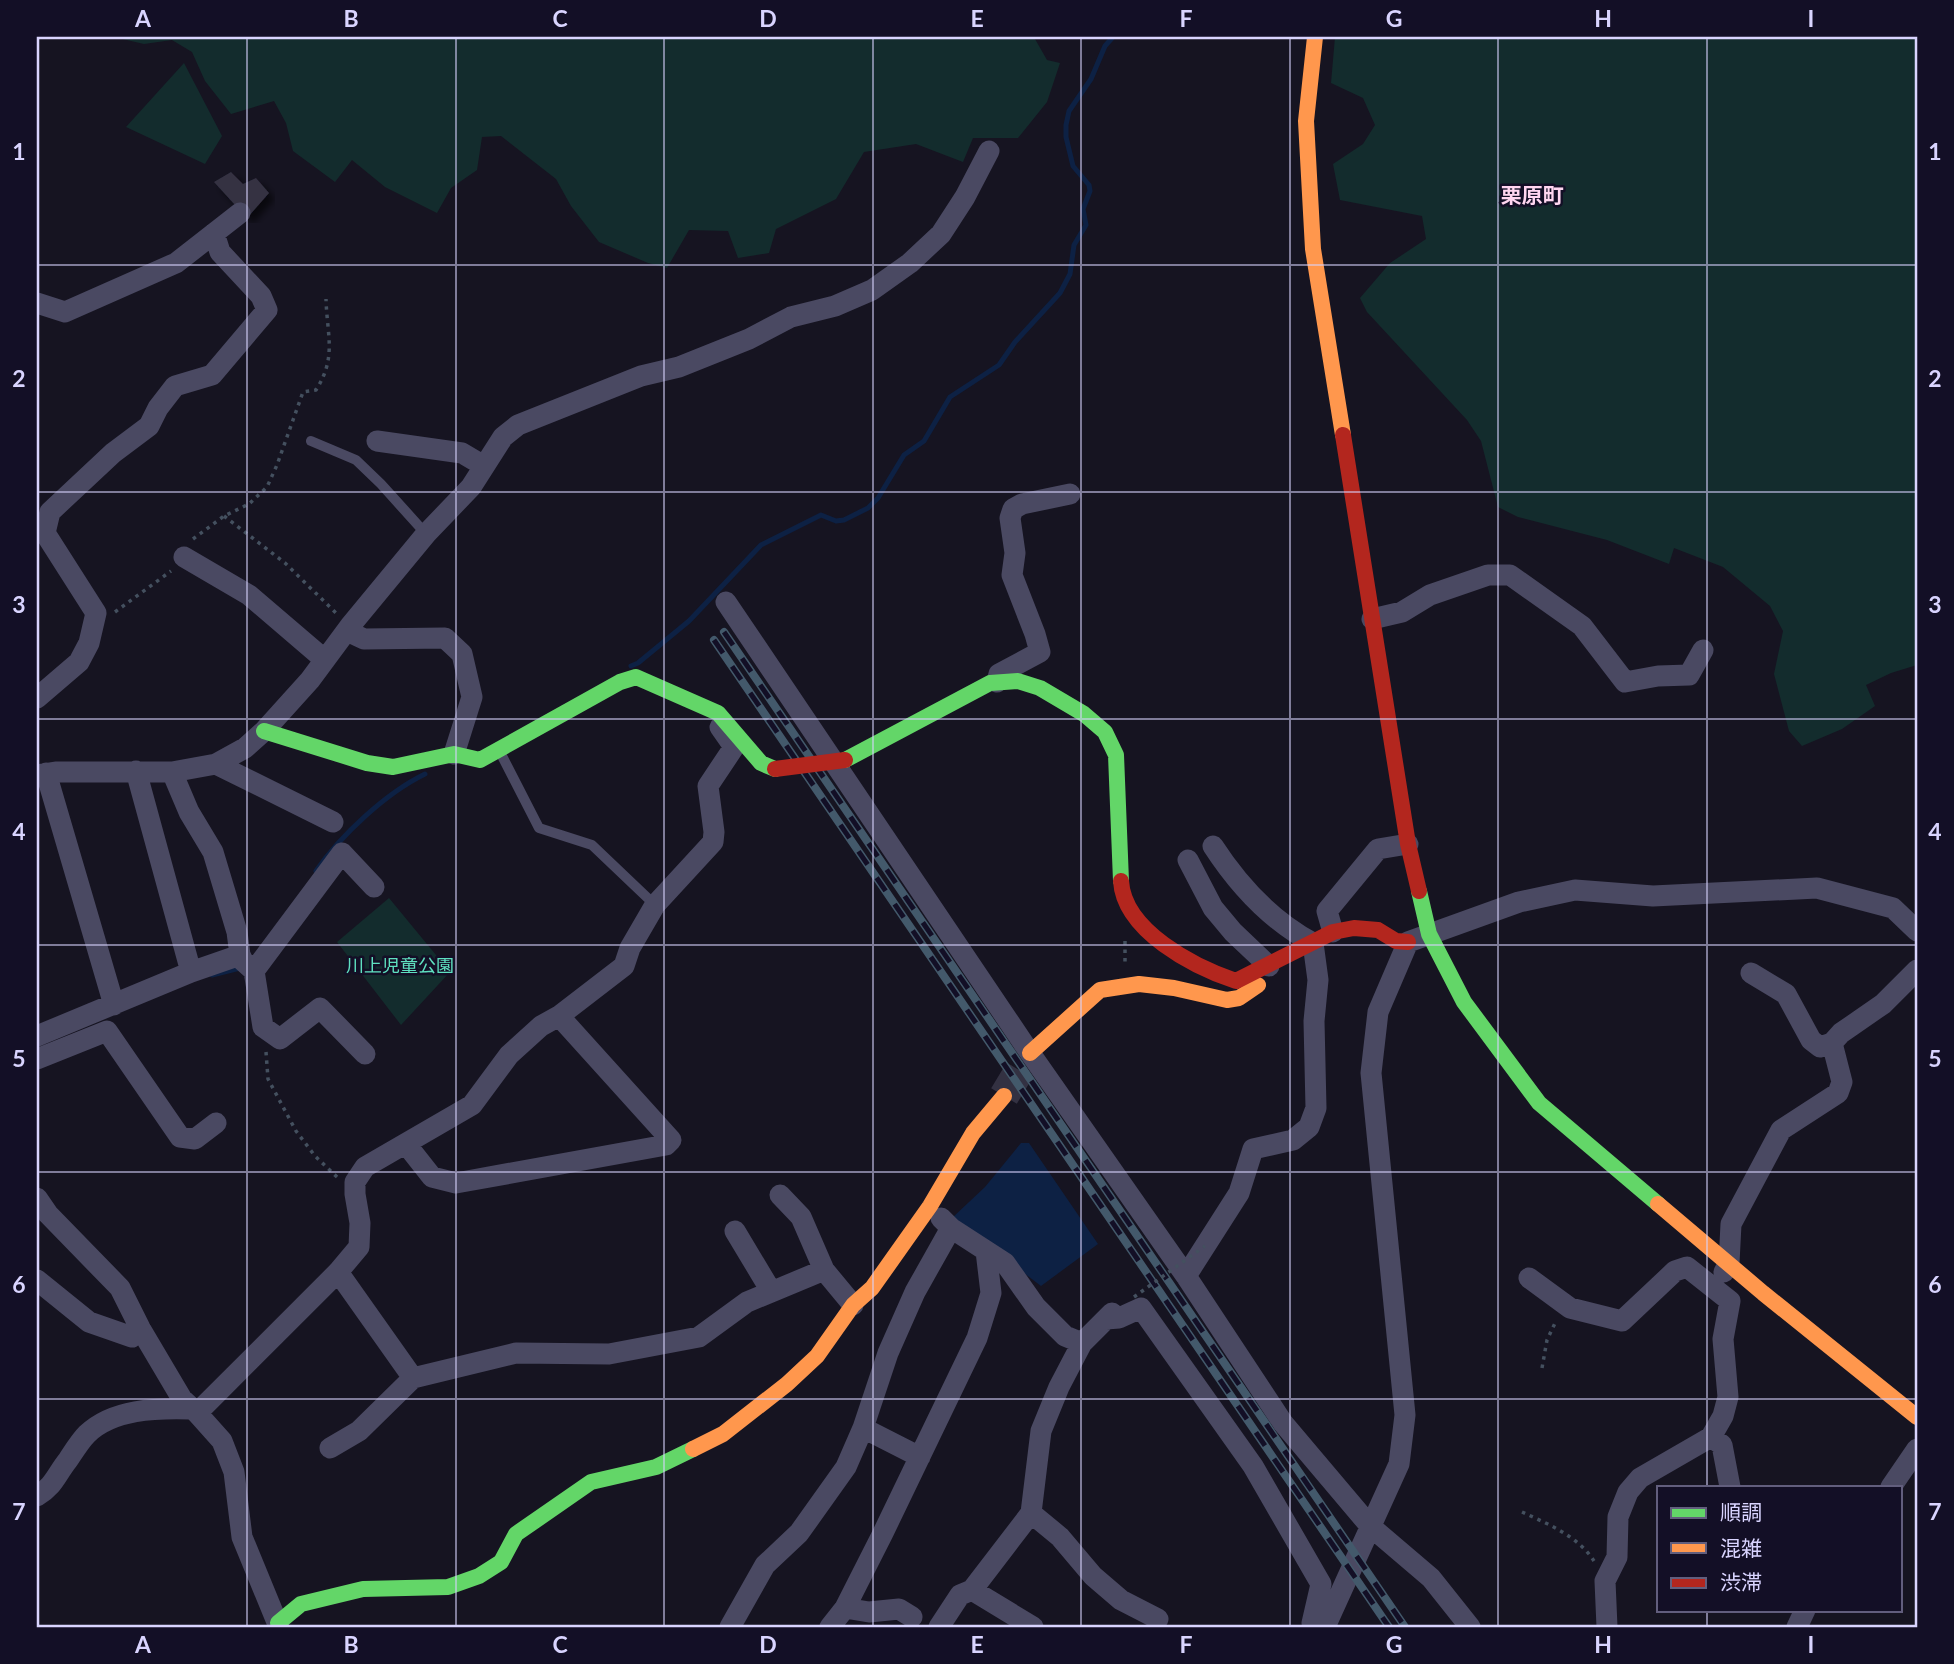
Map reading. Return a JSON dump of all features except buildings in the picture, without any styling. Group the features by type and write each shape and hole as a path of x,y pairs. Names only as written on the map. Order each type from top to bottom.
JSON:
{"street":[{"path":"1315,37 1306,121 1313,249 1408,844 1429,934 1464,1002 1539,1103 1763,1293 1917,1416"},
{"path":"114,1005 41,774 172,772 216,764 245,748 264,731 325,660 426,534 471,487 503,437 518,425 640,376 679,366 749,339 791,317 835,306 872,290 909,263 941,234 965,197 989,151"},
{"path":"37,303 65,312 176,263 240,213"},
{"path":"37,698 79,662 89,643 96,613 45,533 50,512 113,453 149,426 158,408 175,386 212,375 267,310 261,296 220,252 214,233"},
{"path":"377,441 462,453 484,466"},
{"path":"997,682 999,674 1040,653 1012,575 1015,552 1010,519 1013,509 1022,504 1070,494"},
{"path":"184,557 248,595 325,660"},
{"path":"1373,618 1402,612 1430,595 1488,575 1510,575 1582,626 1625,682 1658,676 1689,675 1703,650"},
{"path":"726,602 1283,1423 1370,1526 1432,1578 1470,1627"},
{"path":"348,629 364,639 445,638 462,654 471,697 465,756"},
{"path":"264,731 367,764 393,767 465,756 481,760 620,682 636,677 719,713 761,763 775,769 845,760 990,683 1018,681 1040,688 1084,714 1105,732 1116,755 1122,894 1129,907 1144,927 1175,953 1216,975 1236,981 1333,932 1354,928 1378,930 1396,941 1408,942 1519,902 1575,890 1653,896 1817,888 1894,908 1917,931"},
{"path":"37,1496 50,1489 65,1463 88,1433 112,1417 146,1411 194,1411 338,1272 359,1247 360,1223 355,1182 365,1167 472,1105 509,1055 541,1026 559,1016 624,966 630,948 655,905 713,842 708,786 734,747 714,719 692,707 691,701"},
{"path":"216,764 333,822"},
{"path":"136,771 191,972"},
{"path":"172,772 189,812 214,852 263,1027 280,1039 320,1008 365,1054"},
{"path":"1333,932 1327,911 1378,849 1408,844"},
{"path":"1213,846 1247,892 1289,930 1313,943"},
{"path":"37,1037 191,972 247,964 342,853 373,887"},
{"path":"1030,1053 1100,990 1128,984 1174,988 1227,1000 1239,998 1281,969 1233,932 1213,908 1188,860"},
{"path":"1325,1627 1399,1464 1405,1415 1371,1073 1377,1012 1408,942"},
{"path":"1185,1276 1239,1193 1253,1149 1293,1140 1309,1127 1316,1108 1314,1021 1318,980 1313,943"},
{"path":"1751,973 1786,994 1811,1040 1820,1047 1832,1043 1841,1032 1883,1004 1917,970"},
{"path":"406,1144 432,1177 456,1183 666,1145 671,1140 559,1016"},
{"path":"37,1059 107,1031 180,1137 195,1139 216,1123"},
{"path":"1715,1289 1729,1263 1731,1224 1781,1130 1838,1093 1842,1082 1832,1043"},
{"path":"37,1198 48,1214 120,1288 182,1399 222,1441 234,1472 242,1537 279,1625 300,1604 363,1589 448,1587 479,1576 501,1562 516,1534 591,1482 656,1467 723,1434 787,1384 817,1356 853,1305 872,1288 930,1206 973,1133 1004,1096"},
{"path":"780,1195 801,1217 824,1270 853,1305"},
{"path":"930,1206 951,1228 1005,1263 1036,1307 1065,1336 1082,1343"},
{"path":"730,1627 765,1565 799,1533 846,1467 863,1428 888,1353 915,1292 951,1228"},
{"path":"735,1231 771,1292"},
{"path":"830,1627 845,1608 977,1338 991,1293 986,1251"},
{"path":"1529,1278 1570,1308 1622,1321 1675,1271 1687,1267 1730,1301 1723,1339 1728,1397 1723,1416 1711,1437 1640,1478 1628,1492 1618,1517 1617,1557 1605,1581 1607,1627"},
{"path":"330,1448 359,1432 413,1378 516,1353 609,1354 699,1337 747,1302 824,1270"},
{"path":"338,1272 413,1378"},
{"path":"37,1280 89,1322 132,1337 140,1328"},
{"path":"939,1627 960,1595 972,1590 1031,1513 1041,1431 1059,1387 1082,1343 1109,1316 1119,1318 1141,1308 1253,1466 1321,1584 1312,1623 1314,1627"},
{"path":"863,1428 920,1457"},
{"path":"1711,1437 1722,1445 1730,1486"},
{"path":"1892,1486 1917,1449"},
{"path":"1031,1513 1059,1537 1093,1576 1121,1600 1158,1619"},
{"path":"972,1590 996,1618 1033,1627"},
{"path":"845,1608 869,1612 900,1609 912,1617"}],"lane":[{"path":"312,441 356,460 382,484 426,534"},
{"path":"499,750 539,828 592,845 655,905"}],"path":[{"path":"96,613 114,613 166,576 184,557 193,540 225,516 249,504 267,487 303,392 316,390 326,375 331,352 326,299"},
{"path":"225,516 285,563 348,629"},
{"path":"1125,938 1128,984"},
{"path":"263,1027 268,1079 296,1131 314,1156 355,1194"},
{"path":"1134,1297 1205,1246"},
{"path":"1542,1367 1547,1340 1555,1322 1570,1308"},
{"path":"1522,1512 1559,1529 1576,1541 1592,1557 1605,1581"}],"green space":[{"path":"114,37 1041,37 1035,39 1047,60 1060,63 1047,102 1018,138 973,138 963,162 916,144 864,152 836,199 776,229 769,253 738,258 728,231 689,230 667,268 648,263 599,242 571,206 556,179 501,136 482,137 477,170 451,188 437,213 385,187 352,160 335,182 293,151 286,123 274,101 231,114 205,81 192,52 172,40 144,44"},
{"path":"1335,37 1917,37 1917,665 1866,685 1875,706 1842,729 1802,746 1789,731 1774,674 1783,631 1770,606 1723,567 1674,548 1669,564 1607,540 1518,517 1498,507 1481,441 1467,420 1367,312 1360,298 1390,263 1426,239 1422,216 1340,200 1333,164 1363,144 1375,125 1363,98 1331,83"},
{"path":"184,63 222,136 205,164 126,127"},
{"name":"川上児童公園","path":"389,898 450,972 401,1025 337,942"}],"water":[{"path":"1021,1143 1029,1143 1098,1244 1041,1286 952,1218 985,1187"}],"waterway":[{"path":"631,666 689,621 761,545 821,515 836,521 844,520 868,508 878,498 904,455 924,441 950,397 999,365 1015,342 1060,293 1070,274 1074,245 1086,225 1083,209 1090,191 1089,185 1073,166 1066,125 1069,111 1091,79 1105,46 1113,37"},
{"path":"316,871 338,843 365,816 395,792 425,774"},
{"path":"212,975 240,968"}],"tunnel":[{"path":"1004,1096 1030,1053"}],"railway":[{"path":"724,632 1405,1627"},
{"path":"714,640 1389,1627"}],"traffic: fast":[{"path":"264,731 367,763 393,767 454,754 480,760 620,682 636,677 718,713 761,763 775,769"},
{"path":"845,760 990,683 1018,681 1040,688 1084,714 1105,732 1116,755 1121,881"},
{"path":"1419,891 1429,934 1464,1002 1539,1103 1658,1204"},
{"path":"278,1623 301,1604 363,1589 448,1587 479,1576 501,1562 516,1534 591,1482 656,1467 693,1449"}],"traffic: slow":[{"path":"1315,37 1306,121 1313,249 1343,435"},
{"path":"1030,1053 1100,990 1139,984 1174,988 1227,1000 1239,998 1258,985"},
{"path":"693,1449 723,1434 787,1384 817,1356 853,1305 872,1288 930,1206 973,1133 1004,1096"},
{"path":"1658,1204 1917,1417"}],"traffic: jam":[{"path":"1343,435 1408,844 1419,891"},
{"path":"775,769 845,760"},
{"path":"1121,881 1125,899 1134,916 1164,945 1201,966 1236,981 1333,932 1354,928 1378,930 1396,941 1408,942"}],"district":[{"name":"栗原町","path":"1532,196"}]}
